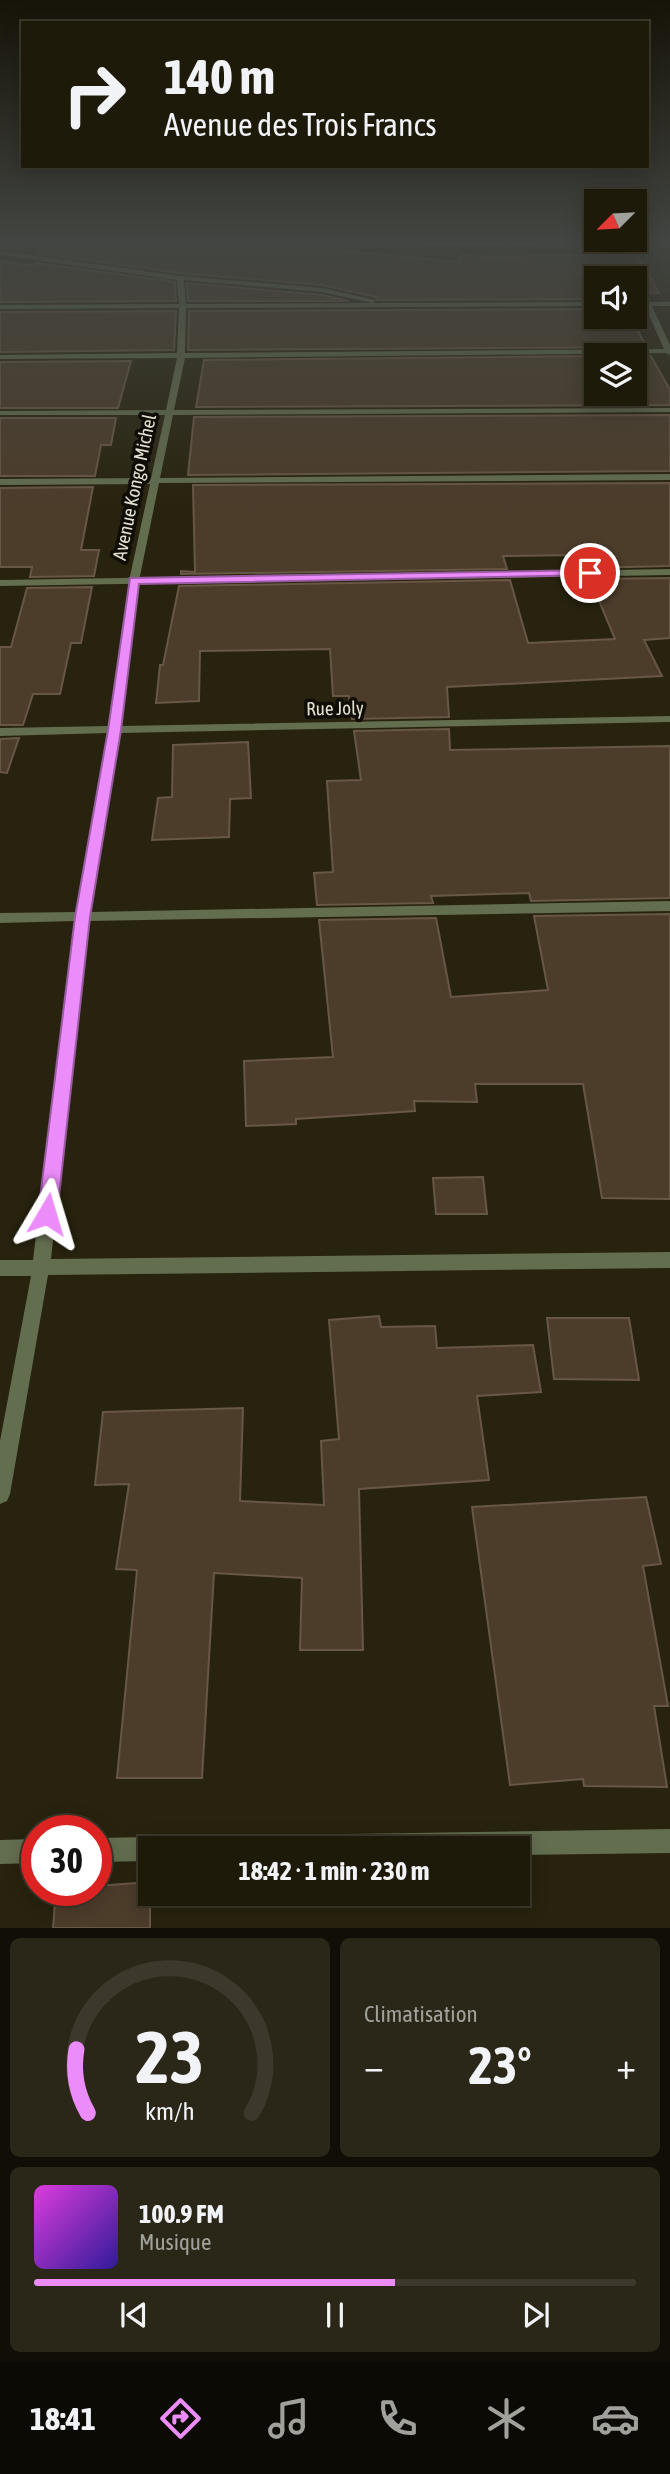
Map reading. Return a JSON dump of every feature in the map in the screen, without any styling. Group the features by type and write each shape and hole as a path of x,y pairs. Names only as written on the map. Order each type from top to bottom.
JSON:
{"street":[{"name":"Avenue Kongo Michel","path":"0,1494 41,1268 82,917 115,730 134,581 181,357 182,331"},
{"path":"0,357 670,352 660,331"},
{"path":"0,413 670,410"},
{"path":"0,482 670,477"},
{"path":"0,583 670,572"},
{"name":"Rue Joly","path":"0,732 670,719"},
{"path":"0,918 670,906"},
{"path":"0,1268 670,1260"},
{"path":"530,1843 670,1841"},
{"path":"112,1850 138,1849"},
{"path":"0,1852 21,1851"}],"building":[{"path":"0,331 175,331 174,350 0,352"},
{"path":"188,331 639,331 644,343 584,343 584,347 188,350"},
{"path":"584,356 584,405 196,407 204,360"},
{"path":"647,356 651,356 670,390 670,405 647,405"},
{"path":"131,361 118,408 0,408 0,362"},
{"path":"670,415 670,471 188,475 194,417"},
{"path":"0,418 116,418 111,445 101,445 95,476 0,476"},
{"path":"670,483 670,566 585,568 580,557 576,555 503,556 507,569 181,574 181,571 195,572 193,485"},
{"path":"93,487 81,550 99,550 94,576 30,577 32,567 0,567 0,488"},
{"path":"670,578 670,638 644,640 662,676 447,687 449,717 352,719 349,696 333,696 330,649 200,651 199,701 156,703 160,665 163,665 179,586 510,580 528,643 615,639 590,579"},
{"path":"92,587 81,643 71,643 60,694 33,694 23,725 0,725 0,647 11,647 27,588"},
{"path":"449,729 450,750 670,746 670,898 531,901 529,893 431,896 433,903 317,905 314,873 333,872 327,781 361,780 354,731"},
{"path":"19,738 7,773 0,772 0,739"},
{"path":"248,742 251,798 230,799 229,837 152,840 158,798 172,797 173,745"},
{"path":"670,914 670,1199 602,1198 583,1084 475,1084 477,1102 414,1101 415,1111 296,1119 296,1124 246,1126 244,1061 333,1057 319,920 436,918 451,997 548,990 534,916"},
{"path":"483,1177 487,1214 436,1214 433,1178"},
{"path":"379,1316 381,1327 435,1326 437,1348 533,1345 541,1392 477,1396 489,1480 359,1489 363,1650 300,1650 302,1578 214,1573 202,1778 117,1778 137,1570 116,1569 129,1484 95,1485 103,1412 243,1408 240,1501 324,1505 321,1441 339,1439 329,1320"},
{"path":"547,1318 629,1318 639,1380 554,1379"},
{"path":"646,1497 661,1564 643,1566 668,1706 654,1706 667,1787 584,1786 583,1779 510,1785 472,1507"},
{"path":"138,1883 138,1906 150,1906 150,1928 53,1928 55,1906 112,1906 112,1885"}],"route":[{"path":"47,1214 82,917 115,730 134,581 590,573"}]}
